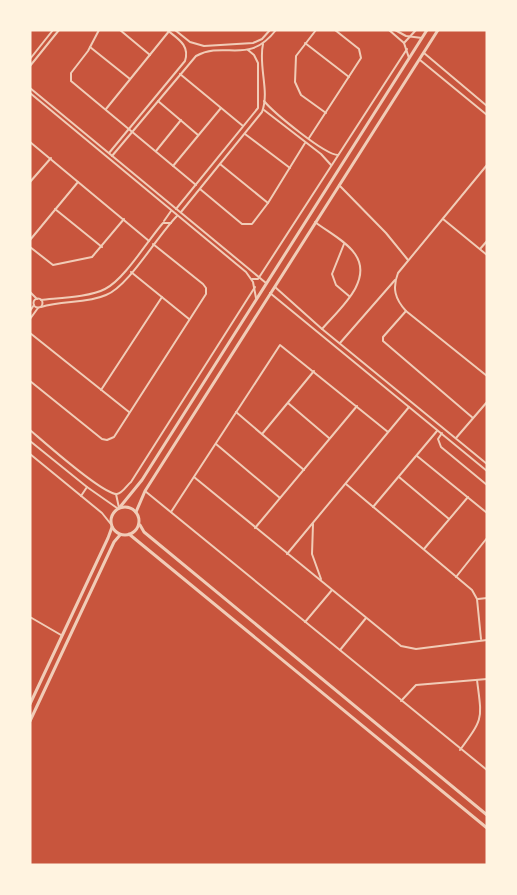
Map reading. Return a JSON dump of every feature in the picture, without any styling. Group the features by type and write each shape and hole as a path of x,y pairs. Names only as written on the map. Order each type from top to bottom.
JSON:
{"street":[{"path":"30,59 53,30"},
{"path":"30,66 59,30"},
{"path":"99,30 71,73 70,80 196,185"},
{"path":"120,30 150,55"},
{"path":"175,30 190,42 204,46 248,45 262,39 270,30"},
{"path":"112,156 193,58 200,54 248,50 263,44 276,30"},
{"path":"316,30 295,58 296,88 303,98 326,113"},
{"path":"309,138 361,58 361,52 335,30"},
{"path":"389,30 404,43 409,59"},
{"path":"395,30 410,37 422,38"},
{"path":"404,43 416,30"},
{"path":"30,704 100,556 111,525 112,515 142,480 427,30"},
{"path":"136,512 145,491 438,30"},
{"path":"105,110 169,31 185,46 186,58 109,153"},
{"path":"305,43 349,77"},
{"path":"181,212 264,110 261,56 263,44"},
{"path":"90,46 130,80"},
{"path":"252,279 259,277 407,49"},
{"path":"176,209 256,111 259,102 258,63 248,50"},
{"path":"424,53 487,106"},
{"path":"420,60 487,115"},
{"path":"180,74 244,126"},
{"path":"30,88 266,283"},
{"path":"30,93 252,279 256,299"},
{"path":"158,101 198,135"},
{"path":"264,101 329,153 338,155"},
{"path":"173,166 221,108"},
{"path":"264,110 326,158 332,166"},
{"path":"156,152 181,120"},
{"path":"285,125 288,122"},
{"path":"245,134 290,168"},
{"path":"30,142 149,241"},
{"path":"200,189 244,225 255,222 305,143"},
{"path":"326,158 329,153"},
{"path":"30,182 51,158"},
{"path":"220,164 268,203"},
{"path":"340,343 395,280 408,260 487,165"},
{"path":"138,184 142,180"},
{"path":"30,240 79,181"},
{"path":"328,185 335,190"},
{"path":"339,185 386,233 408,260"},
{"path":"55,209 102,248"},
{"path":"30,311 39,299 96,293 108,288 171,212"},
{"path":"30,300 40,308 107,295 119,286 177,216"},
{"path":"30,247 51,264 89,259 102,248 123,219"},
{"path":"443,219 487,255"},
{"path":"315,222 354,253 361,269 358,286 322,329"},
{"path":"163,223 171,223"},
{"path":"204,238 207,234"},
{"path":"480,249 487,241"},
{"path":"30,381 104,440 114,437 206,294 205,286 153,244"},
{"path":"344,244 332,274 336,285 349,296"},
{"path":"131,272 190,320"},
{"path":"395,280 396,296 406,310 487,376"},
{"path":"274,286 322,329 487,464"},
{"path":"30,430 96,485 116,494 121,492 131,482 255,287"},
{"path":"30,292 43,303 30,320"},
{"path":"270,293 487,471"},
{"path":"101,390 162,297"},
{"path":"287,306 291,302"},
{"path":"406,310 382,337 383,341 473,418"},
{"path":"30,333 130,413"},
{"path":"171,512 279,346 283,346 388,432"},
{"path":"262,434 314,371"},
{"path":"456,438 487,402"},
{"path":"288,403 330,438"},
{"path":"255,528 357,406"},
{"path":"287,554 409,407"},
{"path":"236,412 304,470"},
{"path":"374,507 438,430"},
{"path":"442,433 438,439 441,447 487,485"},
{"path":"30,441 87,488 119,508 129,507 136,512 144,532 486,814"},
{"path":"216,444 280,498"},
{"path":"465,452 468,448"},
{"path":"30,454 102,513 120,535"},
{"path":"417,456 487,513"},
{"path":"194,477 401,646 411,649 487,640"},
{"path":"399,477 449,519"},
{"path":"346,484 472,590 477,599 481,641"},
{"path":"81,496 87,488"},
{"path":"145,491 487,770"},
{"path":"116,494 119,508"},
{"path":"424,549 468,497"},
{"path":"313,524 312,554 322,582"},
{"path":"30,721 115,540 120,535 129,534 140,525"},
{"path":"129,534 487,828"},
{"path":"456,577 487,538"},
{"path":"100,556 106,558"},
{"path":"305,622 332,590"},
{"path":"477,599 486,597"},
{"path":"30,617 62,636"},
{"path":"340,650 366,618"},
{"path":"401,701 416,686 487,679"},
{"path":"460,750 480,721 477,680"},
{"path":"33,698 40,701"},
{"path":"401,757 408,749"}]}
